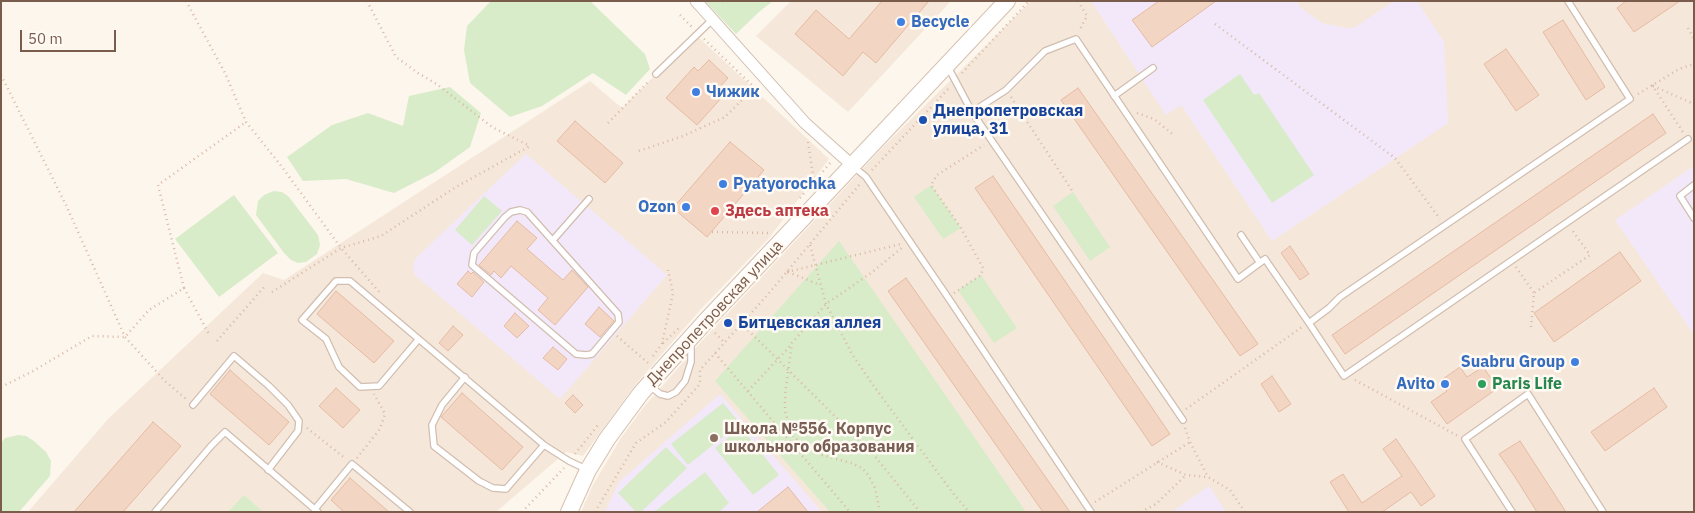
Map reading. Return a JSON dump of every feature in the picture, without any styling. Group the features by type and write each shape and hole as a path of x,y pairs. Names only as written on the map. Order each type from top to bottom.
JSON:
{"street":[{"path":"696,1 805,123 853,166"},
{"name":"Днепропетровская улица","path":"569,512 588,470 607,439 649,384 1007,1"}],"lane":[{"path":"1309,322 1329,308 1340,297 1630,99 1568,1"},
{"path":"656,74 712,20"},
{"path":"972,112 1006,90 1045,51 1076,39 1238,279 1265,259 1344,376 1688,139"},
{"path":"947,65 972,112 1181,417"},
{"path":"1114,96 1153,68"},
{"path":"853,166 866,177 1089,509"},
{"path":"1694,185 1680,196 1694,218"},
{"path":"552,240 588,199"},
{"path":"520,210 527,212 552,240 618,314 619,322 592,354 576,354 472,265 472,259 477,248 511,212 520,210"},
{"path":"1241,234 1260,263"},
{"path":"418,340 379,386 360,387 339,367 326,339 302,320 336,281 350,281 544,445 569,461 588,470"},
{"path":"649,384 660,394 668,396 676,392 685,381 691,362 691,337"},
{"path":"193,405 234,356 269,386 299,421 298,431 268,470"},
{"path":"465,377 442,405 432,424 434,446 479,481 494,488 506,489 544,445"},
{"path":"1512,512 1465,440 1528,394 1603,512"},
{"path":"155,512 225,432 317,510 352,464 410,512"}],"path":[{"path":"186,1 225,73 246,122 282,167 341,248"},
{"path":"272,292 341,248 381,236 456,187 530,146 492,127 438,84 418,73 396,57 367,1"},
{"path":"716,1 730,1"},
{"path":"1076,39 1086,16 1078,1"},
{"path":"680,15 754,88"},
{"path":"1214,24 1395,158 1444,225"},
{"path":"1688,28 1694,39"},
{"path":"1630,99 1679,69 1694,64"},
{"path":"608,123 656,74"},
{"path":"1,75 66,205 126,337 165,381 188,400"},
{"path":"639,151 682,136 725,117 764,77"},
{"path":"1652,85 1694,104"},
{"path":"1652,85 1688,139"},
{"path":"1006,90 1073,192"},
{"path":"1121,107 1154,119 1175,136"},
{"path":"210,336 184,288 158,185 246,122"},
{"path":"805,123 814,182"},
{"path":"947,296 981,275 983,268 960,228 931,185 937,175 991,140"},
{"path":"795,204 839,153"},
{"path":"1534,293 1590,255 1573,231"},
{"path":"712,232 770,233"},
{"path":"821,286 787,272 910,242"},
{"path":"748,392 826,304 871,273 910,242"},
{"path":"810,245 826,304 852,354 952,492 969,512"},
{"path":"615,334 648,363 662,344 673,292 668,270"},
{"path":"1518,270 1534,293 1531,327"},
{"path":"217,342 265,286"},
{"path":"126,337 149,310 184,288"},
{"path":"741,323 873,454 920,512"},
{"path":"712,330 724,342"},
{"path":"1208,476 1190,442 1181,417 1293,334"},
{"path":"1,388 92,336 126,337"},
{"path":"792,344 785,395 785,411 792,434 805,446 822,456 851,463 862,468 869,476 875,488 880,512"},
{"path":"595,512 636,443 666,422 700,384 700,370 714,353 850,512"},
{"path":"1344,376 1359,382 1465,440"},
{"path":"299,421 352,464 380,428 385,414 370,386"},
{"path":"522,512 559,474 599,423"},
{"path":"788,438 792,434"},
{"path":"1089,509 1157,462 1190,442"},
{"path":"1157,462 1186,474 1208,476 1230,490 1245,512"},
{"path":"1141,512 1156,504 1186,474"}],"shaded area":[{"path":"791,1 951,1 848,112 756,36"},
{"path":"1031,1 1694,1 1694,512 581,512 593,485 621,438 643,408 700,343 885,145"},
{"path":"1091,1 1297,1 1301,8 1322,23 1354,28 1394,1 1417,1 1444,42 1448,123 1272,241 1181,105 1166,115"},
{"path":"696,35 829,159 769,238 701,309 636,384 583,456 566,452 496,512 28,512 108,419 263,273 284,280 590,81 622,108"},
{"path":"526,154 667,275 560,399 415,275 413,270 414,261 417,257"},
{"path":"1694,166 1694,335 1615,220"},
{"name":"Школа №556. Корпус школьного образования","path":"720,394 822,512 605,512 619,482"},
{"path":"1209,486 1226,512 1172,512"}],"green space":[{"path":"491,1 590,1 645,54 650,69 626,95 593,73 542,106 510,117 470,83 464,50 467,26"},
{"path":"705,1 773,1 736,34"},
{"path":"1240,74 1254,95 1259,93 1314,175 1272,203 1203,100"},
{"path":"450,87 481,113 470,147 435,172 394,193 346,179 303,181 287,157 332,125 368,113 403,126 409,96"},
{"path":"931,185 961,228 943,239 914,197"},
{"path":"274,191 282,192 289,197 318,235 320,245 317,254 306,262 298,263 291,260 256,215 258,201 264,195"},
{"path":"1073,192 1110,247 1090,261 1053,206"},
{"path":"234,195 278,253 219,297 175,239"},
{"path":"484,196 502,211 472,245 455,230"},
{"path":"839,241 1026,512 830,512 715,381"},
{"path":"981,275 1017,328 994,343 958,290"},
{"path":"723,403 740,423 688,465 671,444"},
{"path":"741,427 779,475 753,495 715,448"},
{"path":"18,435 26,436 46,452 51,461 50,476 19,512 1,512 1,443 5,438"},
{"path":"666,447 687,468 641,512 636,512 618,493"},
{"path":"705,472 729,503 719,512 654,512"},
{"path":"244,495 263,512 228,512"}],"building":[{"path":"882,1 929,1 876,63 863,52 843,76 795,34 816,10 849,39"},
{"path":"1159,1 1216,1 1152,47 1132,20"},
{"path":"1626,1 1680,1 1634,32 1617,8"},
{"path":"1563,20 1605,87 1586,100 1543,32"},
{"path":"1506,49 1539,95 1516,111 1484,64"},
{"name":"Чижик","path":"709,60 728,78 718,89 724,95 697,125 666,98 694,67 698,71"},
{"path":"1078,88 1258,344 1240,356 1061,100"},
{"path":"1653,114 1666,133 1345,354 1332,335"},
{"path":"575,121 623,163 605,183 557,141"},
{"path":"730,142 764,170 707,237 673,208"},
{"path":"993,176 1170,434 1152,446 975,188"},
{"path":"517,221 537,238 527,249 563,280 572,270 588,287 555,325 538,310 548,298 511,266 501,278 494,271 491,275 479,265"},
{"path":"1290,246 1309,274 1300,280 1281,253"},
{"path":"1620,252 1641,281 1554,342 1534,313"},
{"path":"468,271 471,274 473,272 484,282 472,297 457,284"},
{"path":"906,278 1070,512 1043,512 888,291"},
{"path":"336,291 394,341 374,363 317,314"},
{"path":"599,307 614,321 600,337 585,324"},
{"path":"515,313 529,326 517,338 504,326"},
{"path":"453,326 463,335 448,351 439,343"},
{"path":"553,347 567,359 558,370 543,358"},
{"path":"1460,367 1467,377 1483,367 1498,388 1447,424 1431,402 1447,391 1440,381"},
{"path":"230,370 289,422 269,445 210,394"},
{"path":"1272,376 1291,404 1279,412 1261,384"},
{"path":"336,388 360,410 343,428 319,406"},
{"path":"1654,388 1667,407 1605,451 1591,432"},
{"path":"462,393 523,447 502,470 441,417"},
{"path":"573,395 583,405 575,413 565,403"},
{"path":"153,422 181,446 123,512 74,512"},
{"path":"1396,439 1435,496 1421,506 1411,492 1382,512 1349,512 1330,482 1343,474 1362,503 1402,476 1383,449"},
{"path":"1520,441 1566,512 1537,512 1499,454"},
{"path":"350,478 389,512 344,512 331,500"},
{"path":"788,487 808,512 757,512"}],"place":[{"name":"Becycle","path":"901,22"},
{"name":"Чижик","path":"696,92"},
{"name":"Днепропетровская улица, 31","path":"923,120"},
{"name":"Pyatyorochka","path":"723,184"},
{"name":"Ozon","path":"686,207"},
{"name":"Здесь аптека","path":"715,211"},
{"name":"Битцевская аллея","path":"728,323"},
{"name":"Suabru Group","path":"1575,362"},
{"name":"Avito","path":"1445,384"},
{"name":"Paris Life","path":"1482,384"},
{"name":"Школа №556. Корпус школьного образования","path":"714,438"}]}
